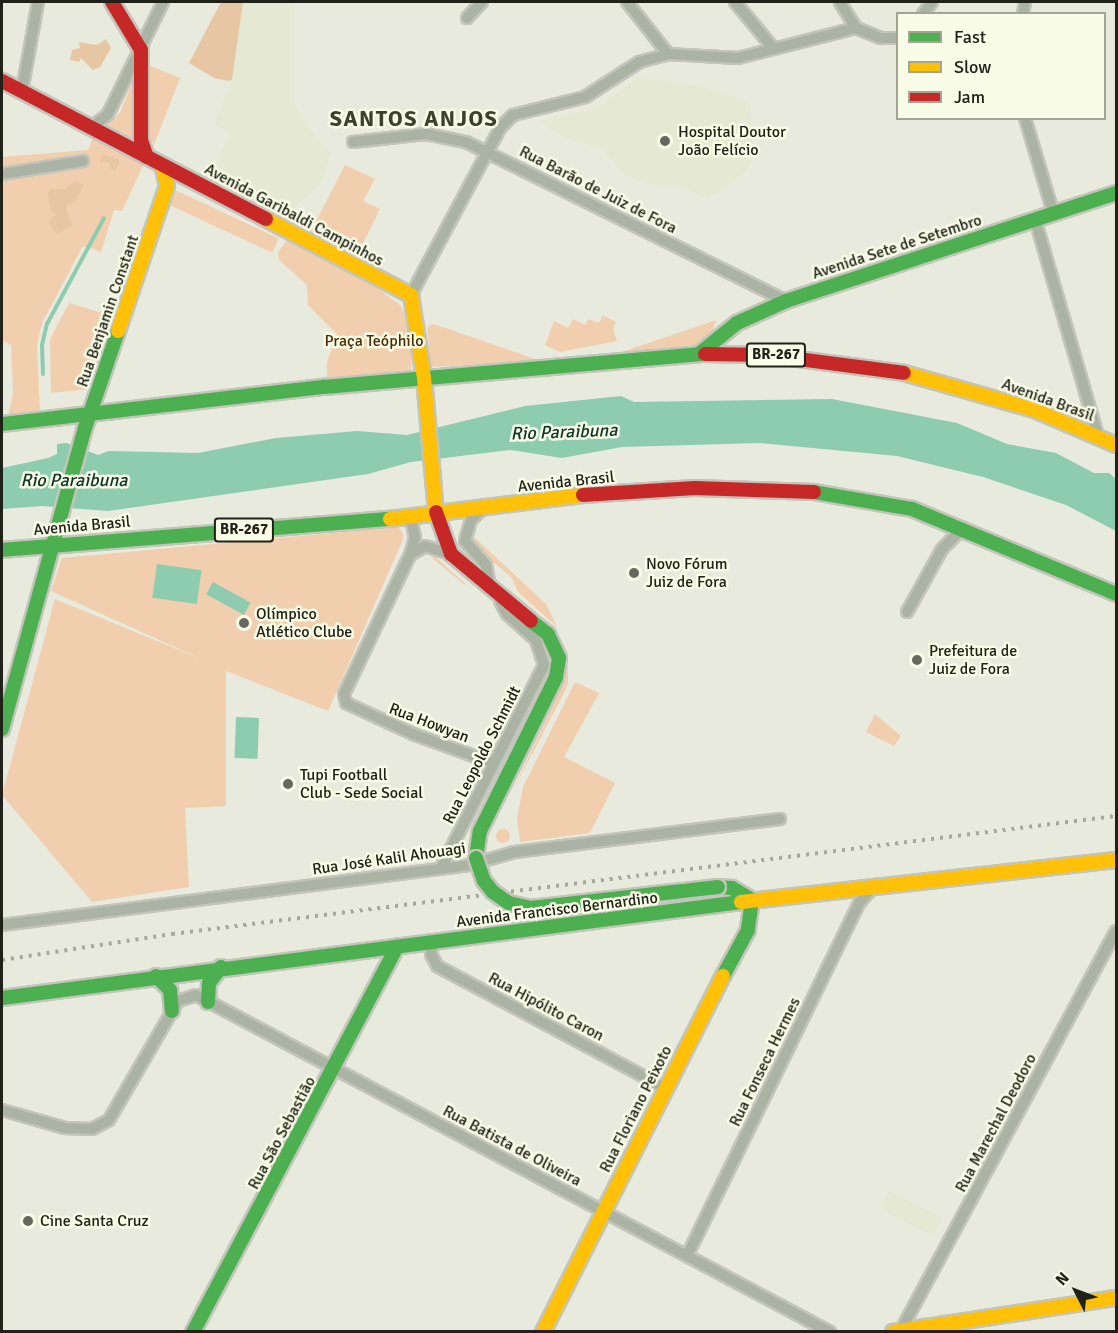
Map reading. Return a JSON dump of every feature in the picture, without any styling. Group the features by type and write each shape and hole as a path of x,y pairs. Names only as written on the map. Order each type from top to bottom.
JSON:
{"main road":[{"path":"112,2 141,50 141,140 147,157"},
{"name":"Avenida Garibaldi Campinhos","path":"2,81 411,295"},
{"path":"162,165 168,182 163,199"},
{"path":"163,199 188,179"},
{"name":"Avenida Sete de Setembro","path":"699,354 737,323 786,301 1116,193"},
{"name":"Rua Benjamin Constant","path":"53,544 85,428 163,199"},
{"path":"411,295 424,383 436,515 451,554 494,592 548,634 558,652 556,677 480,831 476,858 484,881 503,900 531,908 718,887 732,888 752,900"},
{"name":"Avenida Brasil","path":"2,424 90,415 135,407 424,383 699,354 768,355 888,368 1001,399 1098,435 1116,445"},
{"name":"Avenida Brasil","path":"2,550 53,544 406,518 588,494 695,488 797,489 912,509 963,527 1116,594"},
{"path":"2,729 6,691 53,544"},
{"name":"Avenida Francisco Bernardino","path":"2,998 221,967 397,947 752,900 1116,860"},
{"name":"Rua Floriano Peixoto","path":"543,1332 664,1087 748,930 752,900"},
{"name":"Rua São Sebastião","path":"193,1332 397,947"},
{"path":"208,1002 209,983 221,967"},
{"path":"156,976 170,990 172,1011"},
{"path":"897,1331 1116,1298"}],"street":[{"path":"22,92 38,2"},
{"path":"91,128 108,114 163,2"},
{"path":"466,18 482,2"},
{"path":"627,2 668,54"},
{"path":"735,2 774,49"},
{"path":"840,2 856,28 881,39 896,38"},
{"path":"411,295 500,128 513,115 585,97 639,62 668,54 738,58 856,28"},
{"path":"1026,120 1053,212"},
{"name":"Rua Barão de Juiz de Fora","path":"353,142 426,134 446,136 489,151 786,301"},
{"path":"2,174 83,161"},
{"path":"1035,219 1098,435"},
{"path":"481,509 471,520 465,541 486,565 494,592"},
{"path":"406,518 412,523 415,538 410,555"},
{"path":"907,612 942,549 963,527"},
{"path":"410,555 425,546 451,554"},
{"name":"Rua Howyan","path":"410,555 344,694 346,703 355,709 493,763"},
{"name":"Rua Leopoldo Schmidt","path":"441,868 541,673 543,654 536,640 507,614 494,592"},
{"name":"Rua José Kalil Ahouagi","path":"2,925 441,868 515,852 780,819"},
{"name":"Rua Fonseca Hermes","path":"687,1256 860,902 875,885"},
{"name":"Rua Marechal Deodoro","path":"897,1331 1116,931"},
{"name":"Rua Hipólito Caron","path":"432,942 431,954 437,966 664,1087"},
{"name":"Rua Batista de Oliveira","path":"172,1011 180,998 196,995 830,1332"},
{"path":"2,1110 65,1128 92,1129 109,1120 172,1011"}],"shaded area":[{"path":"221,2 243,2 232,80 228,81 214,78 189,63"},
{"path":"243,2 294,2 294,103 315,137 331,153 320,185 281,219 209,182 230,133 214,124 232,80"},
{"path":"106,39 111,48 100,67 93,70 81,58 79,62 70,60 72,50 80,48 79,42 97,45"},
{"name":"Hospital Doutor João Felício","path":"638,77 700,86 750,102 752,161 741,176 709,199 676,185 656,187 623,174 603,149 556,134 541,120 598,108"},
{"path":"102,154 118,159 120,163 115,170 110,169 109,162 100,162"},
{"path":"74,181 84,185 75,201 66,206 72,226 57,234 48,223 56,214 50,210 49,190 65,189"},
{"path":"889,1191 942,1218 933,1236 880,1209"}],"green space":[{"path":"146,64 180,78 154,145 148,136"},
{"path":"134,78 135,142 106,127 121,111"},
{"path":"93,138 144,164 122,211 114,210 101,252 83,246 42,323 37,345 40,415 8,417 13,393 11,345 2,340 2,157 88,150"},
{"path":"345,165 375,179 363,201 380,209 356,257 310,233"},
{"path":"171,188 279,238 272,253 164,203"},
{"name":"Praça Teóphilo","path":"290,236 367,280 401,306 411,331 411,374 327,382 327,362 337,334 308,305 307,285 279,260 278,252"},
{"path":"69,303 112,316 90,389 51,393 50,339"},
{"path":"603,315 616,322 613,329 617,341 560,352 545,345 554,321 568,328 573,319 585,325 588,319 599,323"},
{"path":"716,320 711,336 695,351 624,356 625,351"},
{"path":"432,324 541,361 431,367 427,328"},
{"path":"398,527 404,535 401,544 328,711 226,671 226,806 185,808 189,887 92,902 2,795 55,599 201,659 51,591 62,558"},
{"path":"473,536 546,604 557,627 518,592 512,578 478,549"},
{"path":"434,556 466,584 432,558"},
{"path":"568,664 568,684 512,792 564,682"},
{"path":"575,682 599,693 564,757 615,783 590,833 520,842 517,818 523,787"},
{"path":"875,714 901,736 894,746 866,732"},
{"path":"503,829 508,831 510,836 508,841 503,843 498,841 496,836 498,831"}],"water":[{"name":"Rio Paraibuna","path":"621,396 634,402 832,399 957,423 1007,444 1056,453 1094,473 1109,473 1116,479 1116,531 1066,505 983,477 897,456 760,443 622,447 562,458 511,450 411,462 368,474 108,511 42,506 2,509 2,468 48,458 57,454 57,444 67,443 98,455 109,451 198,453 276,438 357,431 407,435 525,406"},
{"path":"157,564 202,570 197,604 152,598"},
{"path":"213,582 251,603 244,615 206,594"},
{"path":"236,717 259,718 258,759 235,758"}],"waterway":[{"path":"43,374 42,345 47,324 104,218"}],"railway":[{"path":"2,960 172,934 1116,816"}],"traffic: fast":[{"path":"699,354 737,323 786,301 1116,193"},
{"path":"2,729 85,428 118,331"},
{"path":"2,424 324,387 705,354"},
{"path":"814,492 912,509 1116,594"},
{"path":"2,550 390,519"},
{"path":"476,858 480,831 556,677 559,658 548,634 531,621"},
{"path":"476,858 484,881 493,892 509,903 531,908 718,887"},
{"path":"718,887 732,888 752,900 748,930 723,976"},
{"path":"2,998 741,902"},
{"path":"193,1332 397,947"},
{"path":"208,1002 209,983 221,967"},
{"path":"156,976 170,990 172,1011"}],"traffic: slow":[{"path":"118,331 167,186 162,165"},
{"path":"266,219 411,295 424,378 436,512"},
{"path":"904,373 1035,410 1116,445"},
{"path":"390,519 583,495"},
{"path":"741,902 1116,860"},
{"path":"543,1332 723,976"},
{"path":"893,1332 1116,1298"}],"traffic: jam":[{"path":"112,2 141,50 141,140 147,157"},
{"path":"2,81 266,219"},
{"path":"705,354 768,355 904,373"},
{"path":"583,495 695,488 814,492"},
{"path":"436,512 451,554 531,621"}],"place":[{"name":"Hospital Doutor João Felício","path":"665,141"},
{"name":"Novo Fórum Juiz de Fora","path":"634,573"},
{"name":"Olímpico Atlético Clube","path":"244,623"},
{"name":"Prefeitura de Juiz de Fora","path":"917,660"},
{"name":"Tupi Football Club - Sede Social","path":"288,784"},
{"name":"Cine Santa Cruz","path":"28,1221"}],"district":[{"name":"SANTOS ANJOS","path":"414,119"}]}
